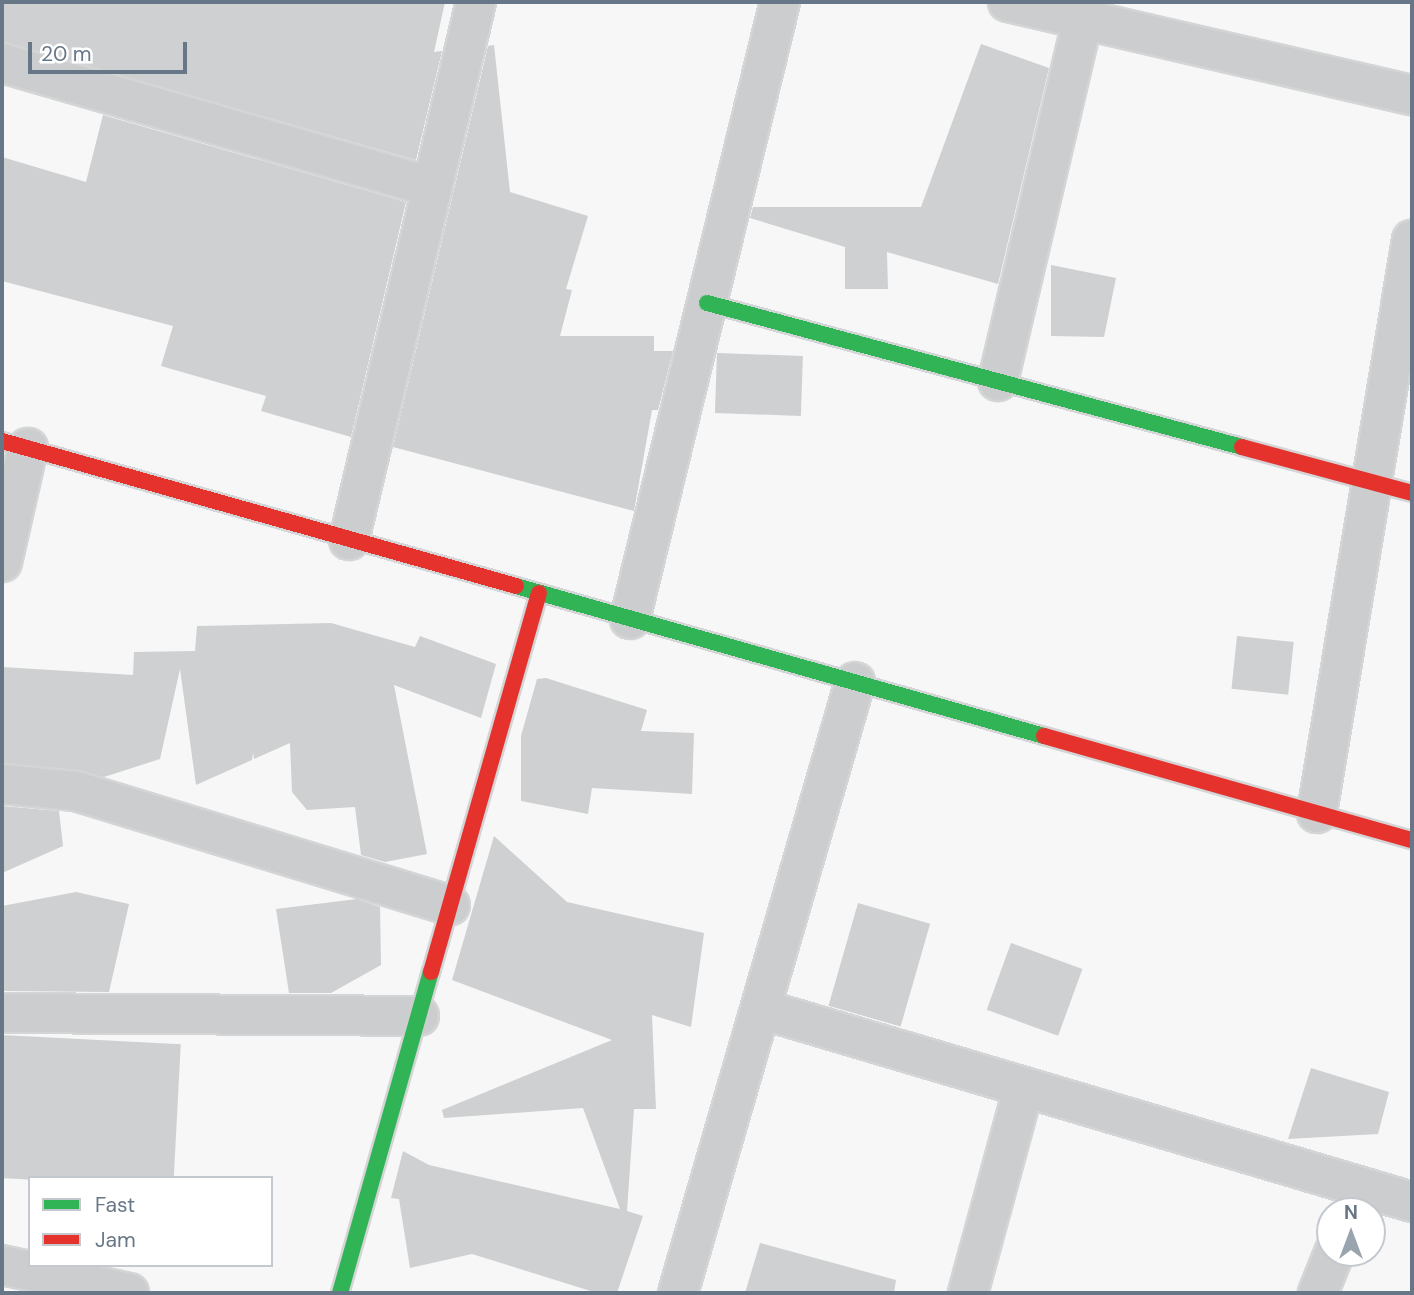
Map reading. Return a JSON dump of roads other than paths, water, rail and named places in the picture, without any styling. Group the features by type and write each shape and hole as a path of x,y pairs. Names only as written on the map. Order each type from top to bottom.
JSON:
{"street":[{"path":"349,540 476,2"},
{"path":"630,619 780,2"},
{"path":"1008,2 1084,10 1412,95"},
{"path":"998,381 1084,10"},
{"path":"2,63 432,187"},
{"path":"1317,813 1412,240"},
{"path":"707,303 1374,481 1412,494"},
{"path":"2,562 15,445 1412,840"},
{"path":"340,1293 539,593"},
{"path":"678,1293 855,682"},
{"path":"2,784 76,791 450,905"},
{"path":"761,1009 1024,1087 1350,1197"},
{"path":"2,1013 418,1016"},
{"path":"968,1293 1024,1087"},
{"path":"1386,1201 1412,1202"},
{"path":"2,1265 129,1293"},
{"path":"1318,1293 1328,1267"}]}
